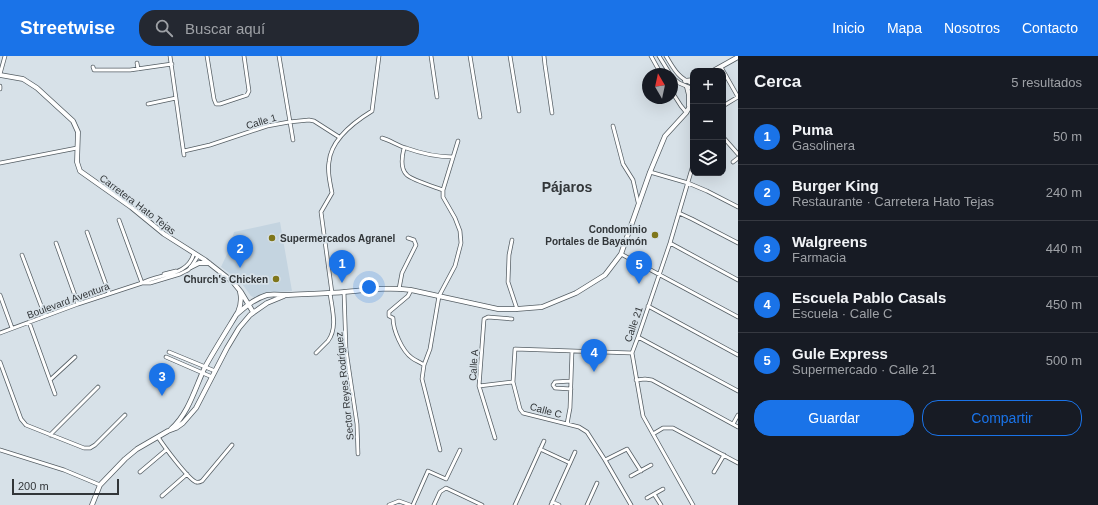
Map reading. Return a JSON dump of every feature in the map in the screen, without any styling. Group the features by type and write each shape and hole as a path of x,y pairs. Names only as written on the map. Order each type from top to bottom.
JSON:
{"street":[{"path":"0,75 6,56"},
{"path":"170,56 184,155"},
{"path":"207,56 214,99 216,104 220,104 247,95 249,91 244,56"},
{"path":"279,56 293,140"},
{"path":"316,353 328,341 333,331 331,293 321,212 332,193 328,176 328,160 340,137 358,120 372,111 379,56"},
{"path":"431,56 437,98"},
{"path":"470,56 480,117"},
{"path":"510,56 519,112"},
{"path":"544,56 552,113"},
{"path":"651,56 658,68"},
{"path":"659,56 666,68"},
{"path":"666,56 678,74 685,81 690,83"},
{"path":"726,104 738,97 721,67 738,58"},
{"path":"137,63 138,69"},
{"path":"93,67 94,70 130,70 172,64"},
{"name":"Carretera Hato Tejas","path":"0,75 23,79 37,88 73,120 78,132 76,162 80,172 131,207 164,234 209,263 233,282 239,288 253,312"},
{"path":"685,81 690,80"},
{"path":"678,82 690,88"},
{"path":"687,87 689,95 688,111"},
{"path":"148,104 176,98"},
{"path":"678,102 680,106 688,111"},
{"path":"236,315 258,298 267,295 399,289 411,290 498,309 517,309 542,307 576,293 605,275 621,254 638,202 666,136 688,111 692,104"},
{"name":"Calle 1","path":"184,151 210,145 267,126 309,120 314,121 340,137"},
{"path":"613,126 623,164 633,180 638,202"},
{"path":"382,138 404,148 418,152 453,157"},
{"path":"726,140 738,154"},
{"path":"440,450 422,379 424,365 430,349 439,296 455,266 461,243 460,231 455,218 443,197 443,190 458,141"},
{"path":"0,163 77,148"},
{"path":"404,148 404,172 408,176 443,190"},
{"path":"734,162 738,158"},
{"path":"650,172 688,183 738,207"},
{"name":"Calle 21","path":"690,176 670,243 632,353 643,416 693,505"},
{"path":"679,213 738,243"},
{"path":"119,220 142,282"},
{"path":"87,232 109,293"},
{"path":"399,289 402,273 416,245 414,240 408,238"},
{"path":"512,240 509,255 508,282 517,309"},
{"path":"56,243 78,304"},
{"path":"670,243 738,280"},
{"name":"Boulevard Aventura","path":"142,282 154,282 179,272 190,263 194,253"},
{"path":"621,254 738,317"},
{"path":"22,255 45,316"},
{"name":"Boulevard Aventura","path":"0,333 147,280 188,270 198,256"},
{"path":"191,267 199,263 209,263"},
{"path":"168,431 178,422 185,411 205,367 236,315 240,306 241,298 239,288"},
{"path":"411,290 408,296 389,312 390,316 393,318 394,327 405,351 412,358 424,365"},
{"name":"Sector Reyes Rodríguez","path":"344,292 346,350 358,424 358,454"},
{"path":"0,295 12,328"},
{"path":"92,505 100,485 112,472 137,449 183,423 196,408 239,328 250,315 267,303 287,295"},
{"path":"648,306 738,355"},
{"name":"Calle A","path":"495,438 479,386 484,319 488,317 512,319"},
{"path":"29,322 55,394"},
{"path":"638,337 738,391"},
{"name":"Calle C","path":"631,505 587,432 579,427 524,413 520,409 513,382 515,349 632,353"},
{"path":"567,424 570,408 572,351"},
{"path":"168,352 215,371"},
{"path":"50,380 75,357"},
{"path":"166,357 212,377"},
{"path":"0,362 23,422 26,425 84,448 90,448 95,445 125,415"},
{"path":"636,380 652,380 738,427"},
{"path":"571,381 556,382 553,385 555,388 571,389"},
{"path":"479,386 513,382"},
{"path":"50,435 98,387"},
{"path":"733,424 738,415"},
{"path":"653,434 663,428 673,428 738,463"},
{"path":"158,437 166,450 187,474 194,481 198,482 202,481 232,445"},
{"path":"515,505 544,441"},
{"path":"540,449 570,463"},
{"path":"605,460 627,449 641,471"},
{"path":"0,450 11,452 64,470 100,485"},
{"path":"140,472 166,450"},
{"path":"389,505 399,501 411,505 428,471 446,479 460,450"},
{"path":"560,505 552,503 575,452"},
{"path":"714,472 724,455"},
{"path":"631,476 650,465"},
{"path":"162,496 187,474"},
{"path":"587,505 597,483"},
{"path":"434,505 440,492 446,488 482,505"},
{"path":"647,498 664,489"},
{"path":"654,494 661,505"}],"shaded area":[{"path":"280,222 292,291 265,293 255,298 251,296 240,281 221,267 228,252 234,232"}],"place":[{"name":"Condominio Portales de Bayamón","path":"655,235"},
{"name":"Supermercados Agranel","path":"272,238"},
{"name":"Burger King","path":"240,268"},
{"name":"Church's Chicken","path":"276,279"},
{"name":"Puma","path":"342,283"},
{"name":"Gule Express","path":"639,284"},
{"name":"Escuela Pablo Casals","path":"594,372"},
{"name":"Walgreens","path":"162,396"}],"district":[{"name":"Pájaros","path":"567,187"}]}
